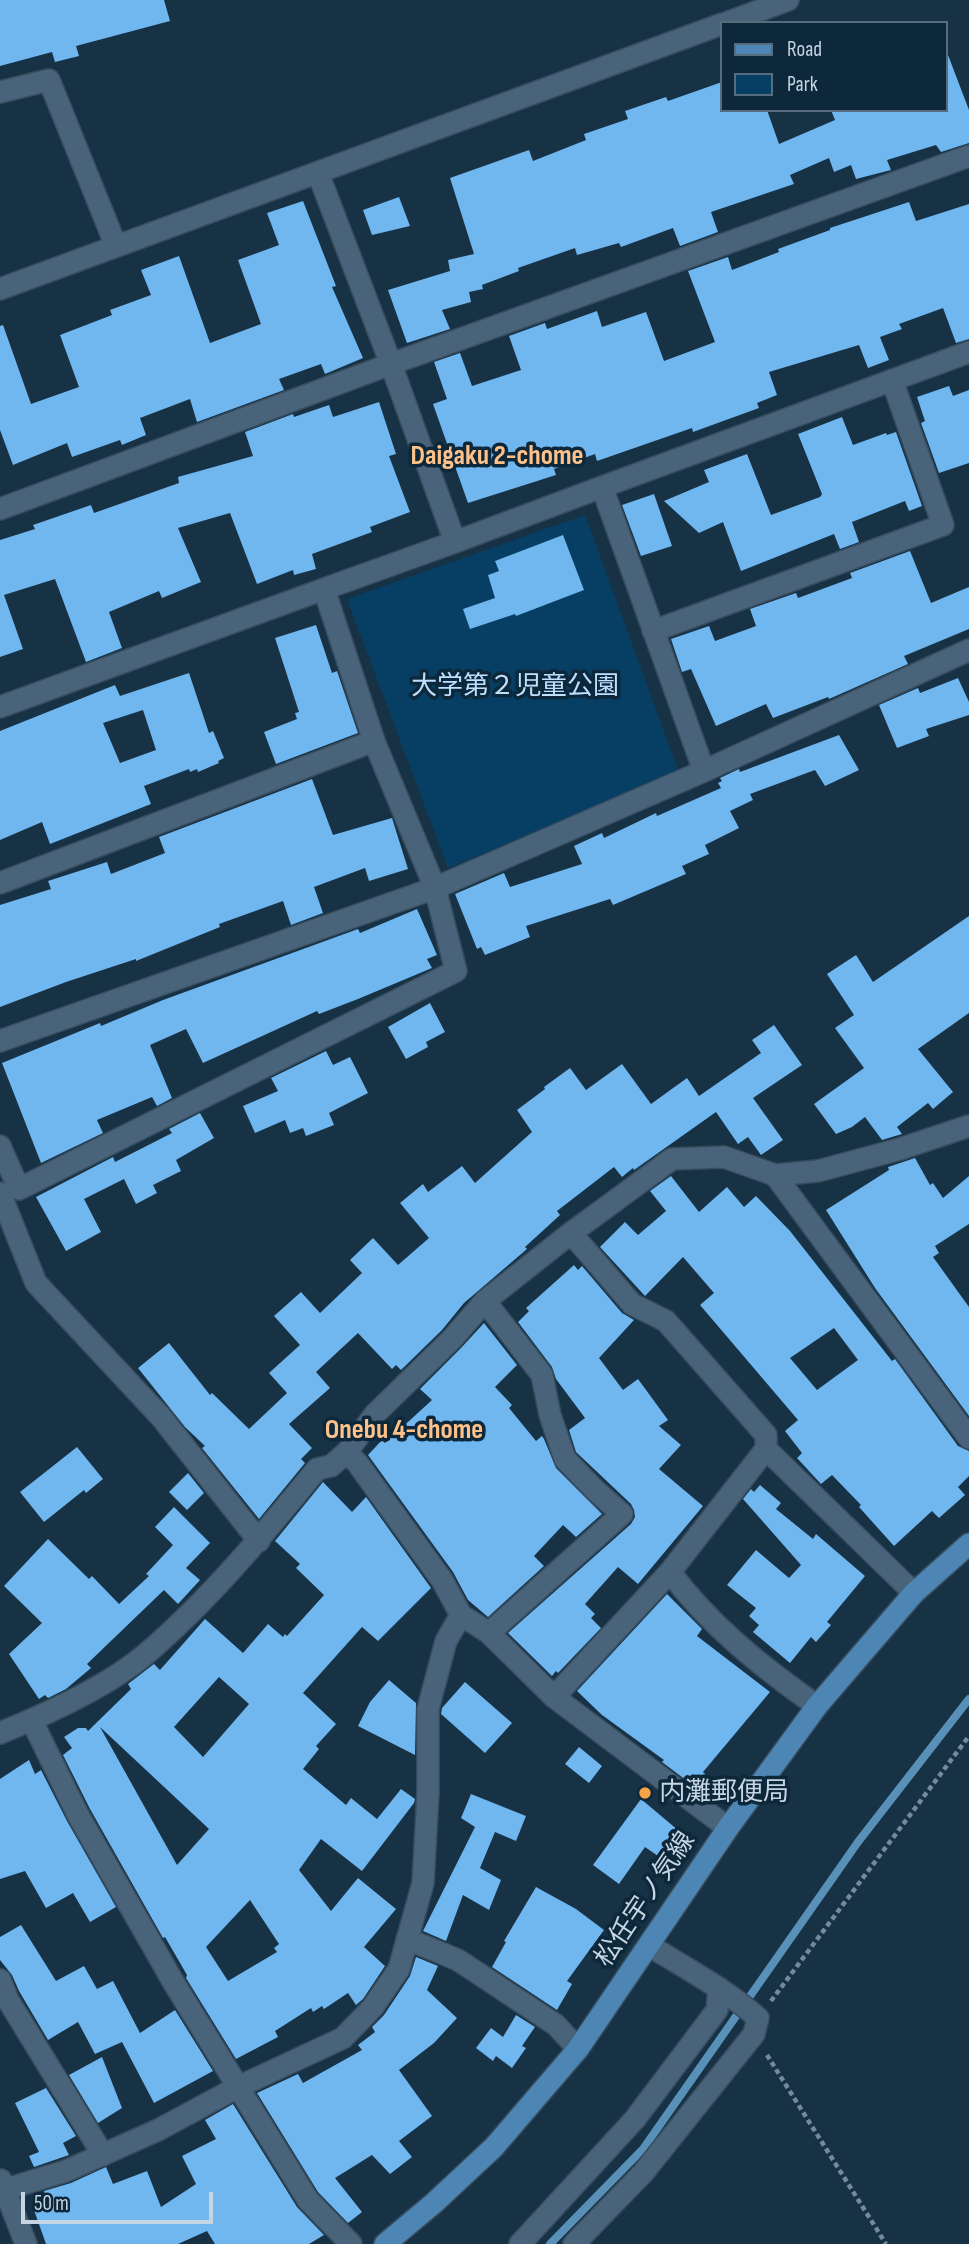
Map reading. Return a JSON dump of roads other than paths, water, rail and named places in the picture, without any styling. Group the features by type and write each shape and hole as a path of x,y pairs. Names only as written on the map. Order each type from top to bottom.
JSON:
{"main road":[{"name":"松任宇ノ気線","path":"385,2244 494,2147 578,2049 728,1828 817,1706 914,1593 969,1544"}],"street":[{"path":"730,21 788,0"},
{"path":"0,289 720,24"},
{"path":"0,92 48,80 116,246"},
{"path":"0,509 391,364 969,156"},
{"path":"318,173 455,542"},
{"path":"0,707 969,352"},
{"path":"653,631 943,526 892,380"},
{"path":"601,487 704,771"},
{"path":"0,1146 19,1189 456,971 435,888 374,741 324,589"},
{"path":"0,1041 435,888 704,771 969,650"},
{"path":"0,884 374,741"},
{"path":"0,1733 32,1721 90,1691 144,1656 259,1541 317,1469 331,1466 347,1452 375,1413 452,1339 485,1301 671,1158 724,1157 775,1175 818,1171 900,1149 969,1126"},
{"path":"775,1175 969,1438"},
{"path":"0,1193 36,1283 161,1417 259,1541"},
{"path":"554,1696 670,1572 766,1450 766,1435 666,1321 632,1304 571,1233"},
{"path":"485,1301 542,1375 550,1415 565,1459 622,1514 489,1633"},
{"path":"766,1450 914,1593"},
{"path":"347,1452 442,1580 461,1615 489,1633 554,1696 728,1828"},
{"path":"670,1572 691,1601 729,1638 776,1677 817,1706"},
{"path":"26,2244 2,2186 66,2171 103,2155 343,2038 373,2007 399,1969 423,1883 428,1793 428,1709 446,1641 461,1615"},
{"path":"32,1721 78,1815 175,1985 308,2200 351,2244"},
{"path":"407,1939 458,1960 556,2025 578,2049"},
{"path":"575,2244 643,2173 754,2022 725,1992 650,1946"},
{"path":"0,1980 8,2000 103,2155"},
{"path":"520,2244 635,2119 717,2010 725,1992"}],"waterway":[{"path":"550,2244 643,2149 858,1842 969,1699"}],"place":[{"name":"内灘郵便局","path":"645,1793"}],"district":[{"name":"Daigaku 2-chome","path":"497,457"},
{"name":"Onebu 4-chome","path":"404,1431"}],"park label":[{"name":"大学第２児童公園","path":"515,687"}]}
